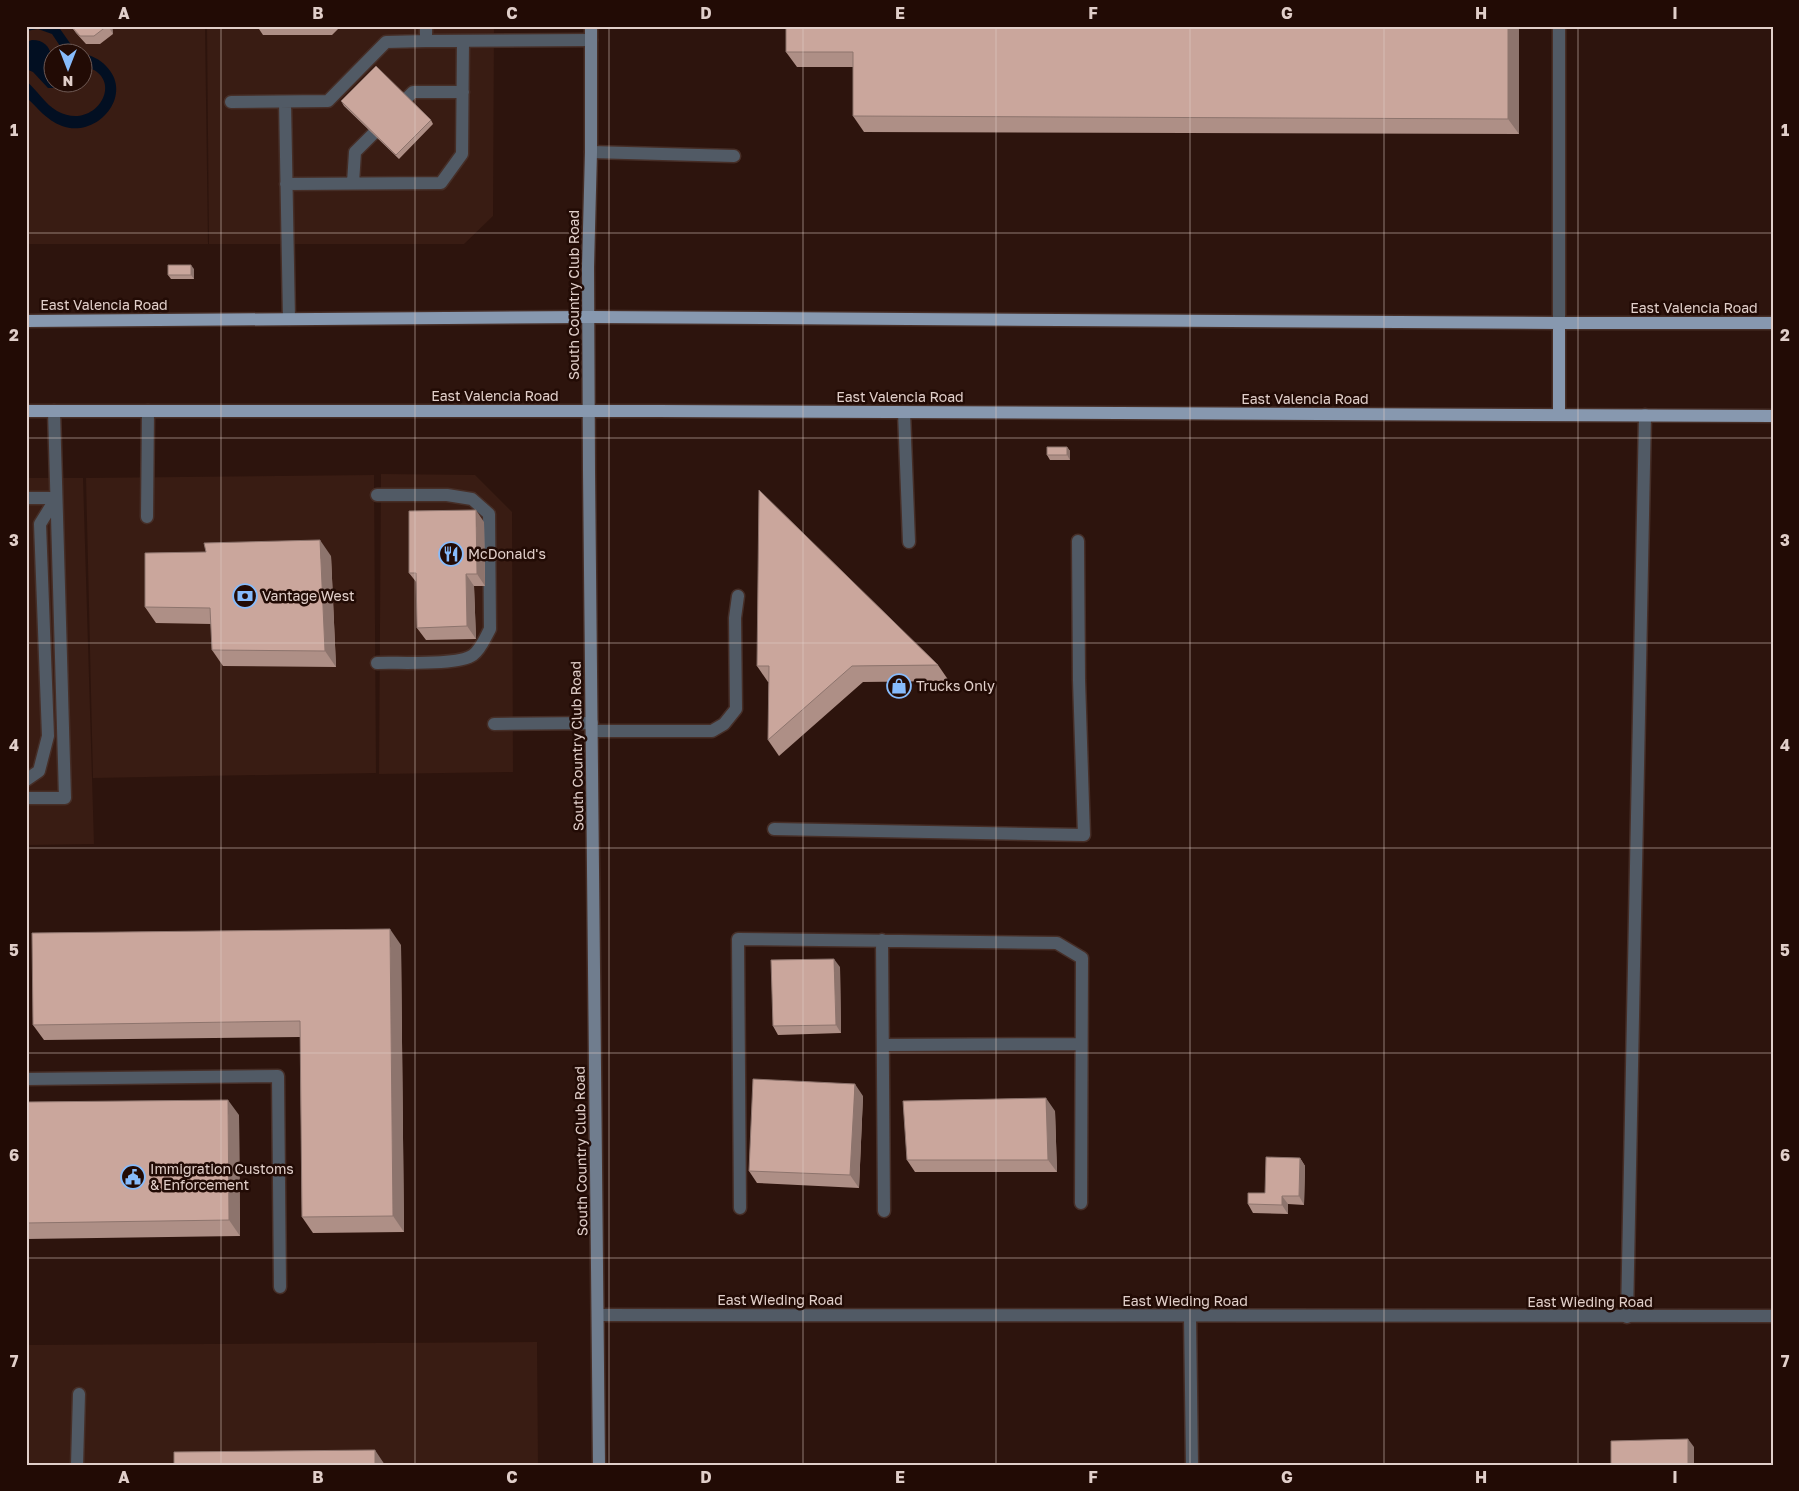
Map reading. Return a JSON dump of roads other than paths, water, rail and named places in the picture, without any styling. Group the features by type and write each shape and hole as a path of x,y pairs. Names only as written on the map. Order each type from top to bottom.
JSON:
{"main road":[{"name":"East Valencia Road","path":"26,321 589,317 1559,323 1773,322"},
{"path":"1559,323 1559,416"},
{"name":"East Valencia Road","path":"26,411 904,412 1773,416"}],"street":[{"path":"426,26 426,41"},
{"name":"South Country Club Road","path":"591,26 591,152 588,267 599,1465"},
{"path":"1559,26 1559,323"},
{"path":"231,102 328,101 386,42 591,40"},
{"path":"286,184 441,183 462,154 463,41"},
{"path":"407,98 413,92 463,92"},
{"path":"285,102 289,319"},
{"path":"353,183 355,152 373,134"},
{"path":"591,152 734,156"},
{"path":"26,798 65,798 54,411"},
{"path":"147,517 148,411"},
{"path":"904,412 909,542"},
{"path":"1627,1317 1645,415"},
{"path":"376,662 452,662 466,658 472,656 482,644 490,629 489,514 472,499 447,495 377,495"},
{"path":"26,498 56,498"},
{"path":"26,780 39,771 48,736 40,524 56,498"},
{"path":"774,829 1084,835 1079,680 1078,541"},
{"path":"494,724 712,731 724,724 736,709 735,618 738,596"},
{"path":"740,1208 738,939 1058,943 1082,958 1081,1203"},
{"path":"882,940 884,1211"},
{"path":"883,1045 1082,1044"},
{"path":"26,1079 278,1076 280,1287"},
{"name":"East Wieding Road","path":"598,1315 1773,1316"},
{"path":"1190,1316 1192,1465"},
{"path":"77,1465 79,1394"}],"water":[{"path":"26,26 58,26 69,42 57,42 52,34 38,29 26,31"},
{"path":"32,40 42,42 42,82 33,72 26,69 26,42"},
{"path":"92,57 106,66 114,77 116,89 114,101 108,112 88,126 75,128 62,126 47,117 26,97 26,81 57,111 70,116 82,115 92,111 100,104 104,95 105,86 102,77 92,69"}],"place":[{"name":"McDonald's","path":"451,554"},
{"name":"Vantage West","path":"245,596"},
{"name":"Trucks Only","path":"899,686"},
{"name":"Immigration Customs & Enforcement","path":"133,1177"}]}
